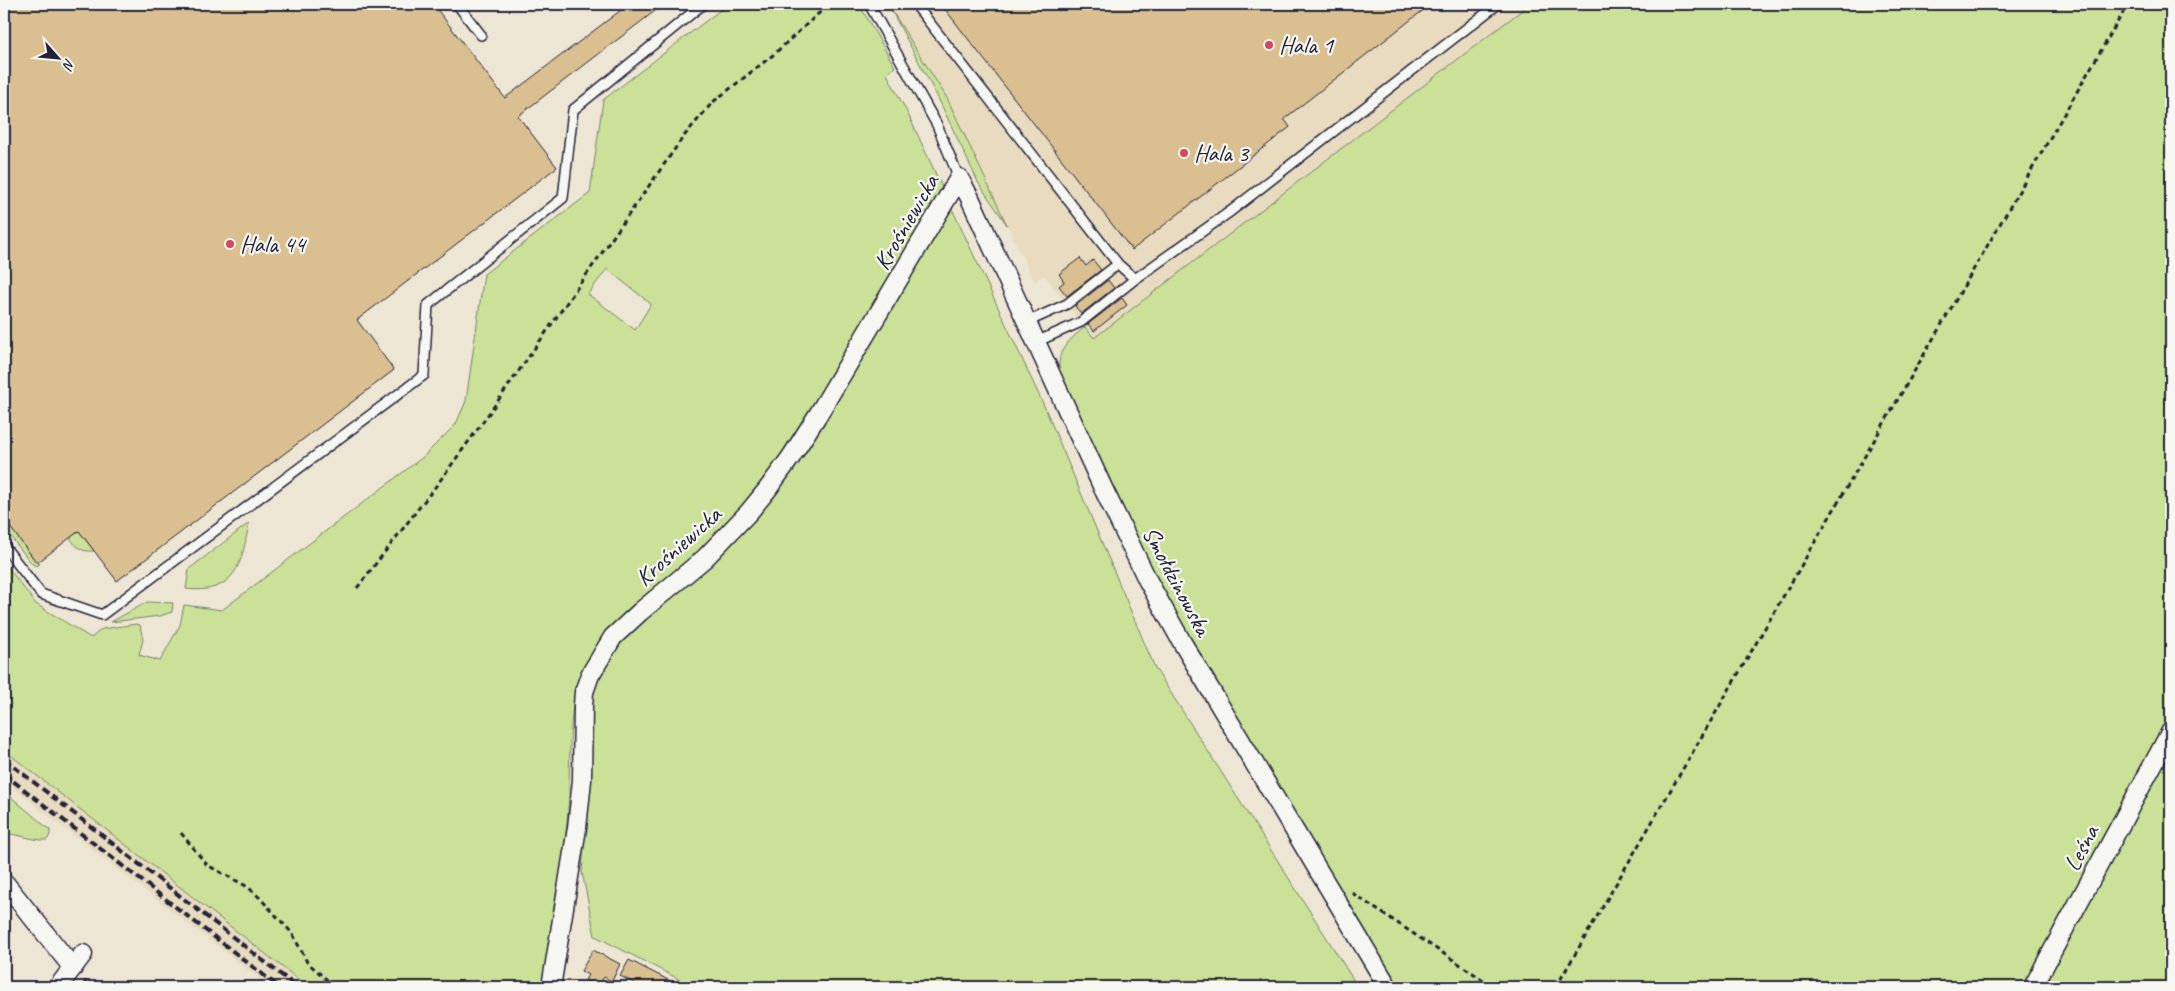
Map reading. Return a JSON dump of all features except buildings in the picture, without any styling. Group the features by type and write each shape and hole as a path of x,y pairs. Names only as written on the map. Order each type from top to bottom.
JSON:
{"street":[{"name":"Smołdzinowska","path":"959,178 1148,582 1388,987"},
{"name":"Krośniewicka","path":"551,987 577,828 582,780 584,692 594,667 614,637 640,612 705,558 749,512 767,490 819,413 959,178"},
{"name":"Leśna","path":"2033,987 2171,731"},
{"path":"4,882 78,961 58,987"}],"lane":[{"path":"457,4 481,35"},
{"path":"4,546 41,594 102,615 424,375 428,305 563,198 572,110 703,4"},
{"path":"869,4 932,117 959,178"},
{"path":"915,4 1118,264 1134,279"},
{"path":"1036,342 1081,322 1134,279 1231,212 1498,4"},
{"path":"1027,322 1067,304 1118,264"}],"path":[{"path":"357,588 485,419 684,136 713,102 773,55 830,4"},
{"path":"1556,987 2128,4"},
{"path":"181,833 207,865 248,887 259,897 292,933 307,962 335,987"},
{"path":"1350,892 1494,987"}],"shaded area":[{"path":"887,4 1530,4 1094,339 1044,275 1034,282 947,98"},
{"path":"4,750 308,987 270,987 104,859 4,781"}],"green space":[{"path":"728,4 858,4 860,6 895,67 887,74 907,112 1045,408 1155,668 1358,987 694,987 595,936 582,872 588,791 589,716 594,691 578,679 572,711 568,811 564,855 543,987 308,987 4,750 4,562 36,604 91,638 102,629 140,625 143,640 139,655 160,661 180,625 184,605 222,610 423,457 456,424 466,401 484,274 590,193 603,100","holes":["607,269 651,304 635,330 588,294"]},
{"path":"1530,4 2171,4 2171,987 1399,987 1167,599 1130,526 1060,374 1059,366 1061,352 1085,327 1094,338"},
{"path":"890,8 947,98 1007,225 979,184 938,98"},
{"path":"4,519 37,563 40,564 36,566 32,564 4,528"},
{"path":"249,523 243,551 234,573 216,587 203,590 186,589 189,569"},
{"path":"79,531 94,551 83,550 77,547 70,538"},
{"path":"147,602 173,603 172,612 160,616 111,622"},
{"path":"4,791 50,830 47,840 4,834"}],"railway":[{"path":"4,759 297,987"},
{"path":"4,774 279,987"}],"place":[{"name":"Hala 1","path":"1269,45"},
{"name":"Hala 3","path":"1184,153"},
{"name":"Hala 44","path":"230,244"}]}
